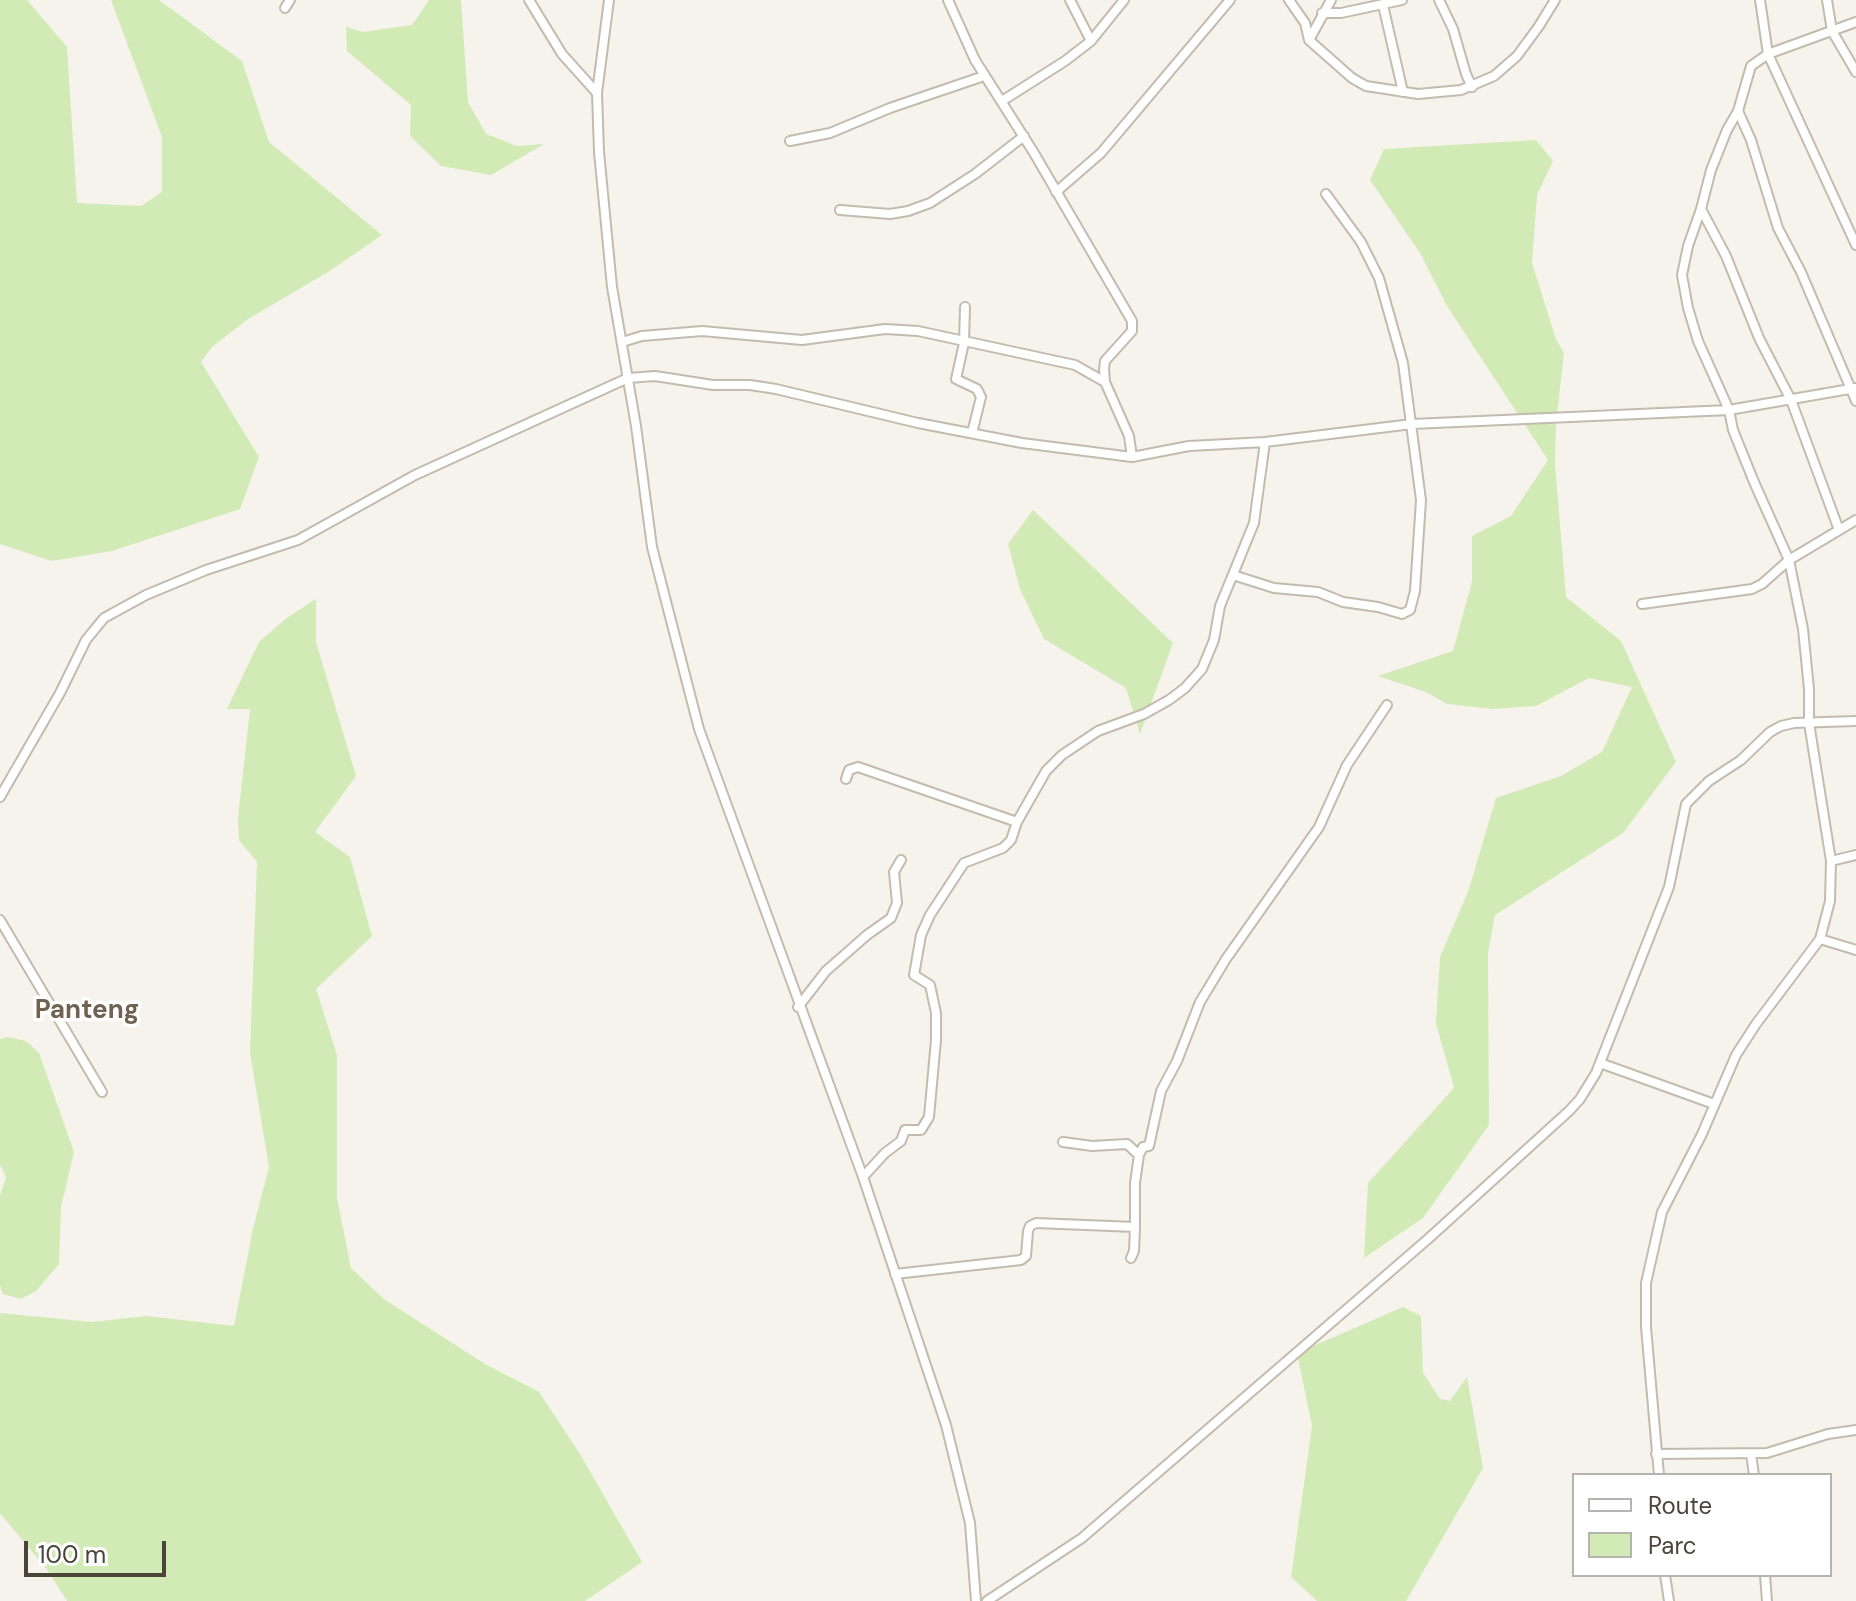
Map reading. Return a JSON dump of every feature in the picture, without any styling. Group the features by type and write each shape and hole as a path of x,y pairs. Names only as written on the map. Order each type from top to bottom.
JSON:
{"street":[{"path":"529,0 562,54 597,93"},
{"path":"609,0 597,93 599,152 612,287 652,547 699,729 798,1007 863,1177 946,1425 970,1523 976,1601"},
{"path":"948,0 984,76 1024,136 1132,321 1132,331 1105,361 1105,382 1125,424 1132,457"},
{"path":"1070,0 1091,41"},
{"path":"1002,101 1091,41 1124,0"},
{"path":"1056,192 1101,153 1230,0"},
{"path":"1289,0 1305,23 1309,40 1361,84 1403,92 1432,93 1472,87 1494,76 1517,56 1555,0"},
{"path":"1309,40 1331,0"},
{"path":"1322,13 1341,13 1402,0"},
{"path":"1439,0 1453,29 1472,87"},
{"path":"1760,0 1768,54 1856,245"},
{"path":"1827,0 1832,31 1856,72"},
{"path":"1383,5 1403,92"},
{"path":"1659,1473 1646,1327 1646,1283 1662,1212 1702,1134 1736,1055 1820,939 1830,901 1831,861 1809,723 1803,629 1789,560 1743,456 1729,410 1698,341 1683,285 1688,246 1711,170 1738,111 1751,66 1768,54 1856,22"},
{"path":"1845,55 1856,59"},
{"path":"790,141 830,133 890,108 984,76"},
{"path":"1738,111 1751,140 1778,228 1801,272 1856,401"},
{"path":"840,210 890,214 930,203 975,174 1024,136"},
{"path":"1233,575 1274,588 1318,592 1343,602 1402,614 1410,610 1415,591 1421,531 1420,477 1403,363 1379,278 1361,242 1326,194"},
{"path":"1701,209 1726,256 1759,338 1791,400 1839,530"},
{"path":"965,307 964,343 956,379 977,389 981,397 972,433"},
{"path":"622,342 642,336 702,331 802,340 885,329 918,331 1075,365 1105,382"},
{"path":"0,797 60,693 86,640 104,618 146,595 206,570 298,540 427,469 628,378 655,376 713,385 776,389 918,423 1022,443 1132,457 1189,446 1265,442 1412,424 1729,410 1853,388"},
{"path":"863,1177 901,1141 905,1130 921,1130 929,1117 936,1013 930,985 914,975 921,935 930,915 964,863 1003,848 1011,840 1017,822 1046,771 1079,741 1112,724 1144,714 1193,681 1209,655 1220,606 1254,523 1265,442"},
{"path":"1642,604 1752,589 1789,560 1856,520"},
{"path":"1131,1258 1139,1155 1143,1147 1149,1146 1161,1091 1177,1061 1200,1002 1226,959 1319,827 1347,765 1387,705"},
{"path":"987,1601 1082,1538 1410,1255 1569,1111 1580,1099 1600,1063 1669,887 1686,804 1694,793 1741,760 1770,732 1794,723 1856,721"},
{"path":"846,779 849,770 858,767 1017,822"},
{"path":"1831,861 1856,855"},
{"path":"798,1007 826,971 891,918 897,903 894,872 901,860"},
{"path":"0,920 102,1092"},
{"path":"1820,939 1856,950"},
{"path":"1600,1063 1714,1104"},
{"path":"1063,1142 1092,1146 1127,1144 1139,1155"},
{"path":"895,1274 1021,1260 1026,1256 1030,1226 1036,1223 1135,1227"},
{"path":"1656,1454 1751,1454 1783,1450 1813,1438 1856,1430"},
{"path":"1751,1454 1754,1473"},
{"path":"1665,1577 1669,1601"},
{"path":"1765,1577 1767,1601"}],"green space":[{"path":"0,0 27,0 67,47 77,203 141,206 162,192 162,137 111,0 159,0 242,61 269,142 382,235 328,272 248,319 212,347 201,362 259,457 240,509 112,551 51,561 0,544"},
{"path":"429,0 461,0 468,102 486,134 517,146 544,144 491,175 441,166 410,136 411,105 347,51 346,27 363,32 412,25"},
{"path":"1536,140 1553,161 1537,195 1532,263 1556,339 1564,353 1555,464 1566,597 1621,641 1676,762 1623,833 1495,915 1488,953 1489,1125 1423,1218 1364,1258 1368,1183 1454,1088 1436,1023 1440,957 1468,892 1496,798 1561,776 1602,752 1632,687 1589,678 1536,706 1492,709 1447,704 1426,692 1378,676 1453,651 1472,582 1472,536 1511,516 1548,460 1447,306 1420,253 1370,180 1384,149"},
{"path":"1033,510 1173,643 1140,734 1126,688 1044,639 1020,589 1008,544"},
{"path":"316,599 316,642 356,776 315,832 350,857 372,936 316,989 337,1055 337,1198 351,1268 385,1300 485,1364 539,1392 580,1454 642,1562 585,1601 67,1601 48,1571 0,1513 0,1313 92,1322 147,1316 234,1326 269,1167 250,1053 257,862 239,840 238,818 250,709 227,709 259,642 288,617"},
{"path":"7,1037 26,1041 39,1053 74,1152 61,1207 59,1264 36,1291 21,1299 3,1294 0,1286 0,1196 6,1177 0,1164 0,1039"},
{"path":"1403,1307 1421,1316 1423,1373 1440,1399 1450,1401 1467,1377 1483,1468 1406,1601 1317,1601 1291,1577 1312,1426 1297,1353"}],"district":[{"name":"Panteng","path":"87,1011"}]}
